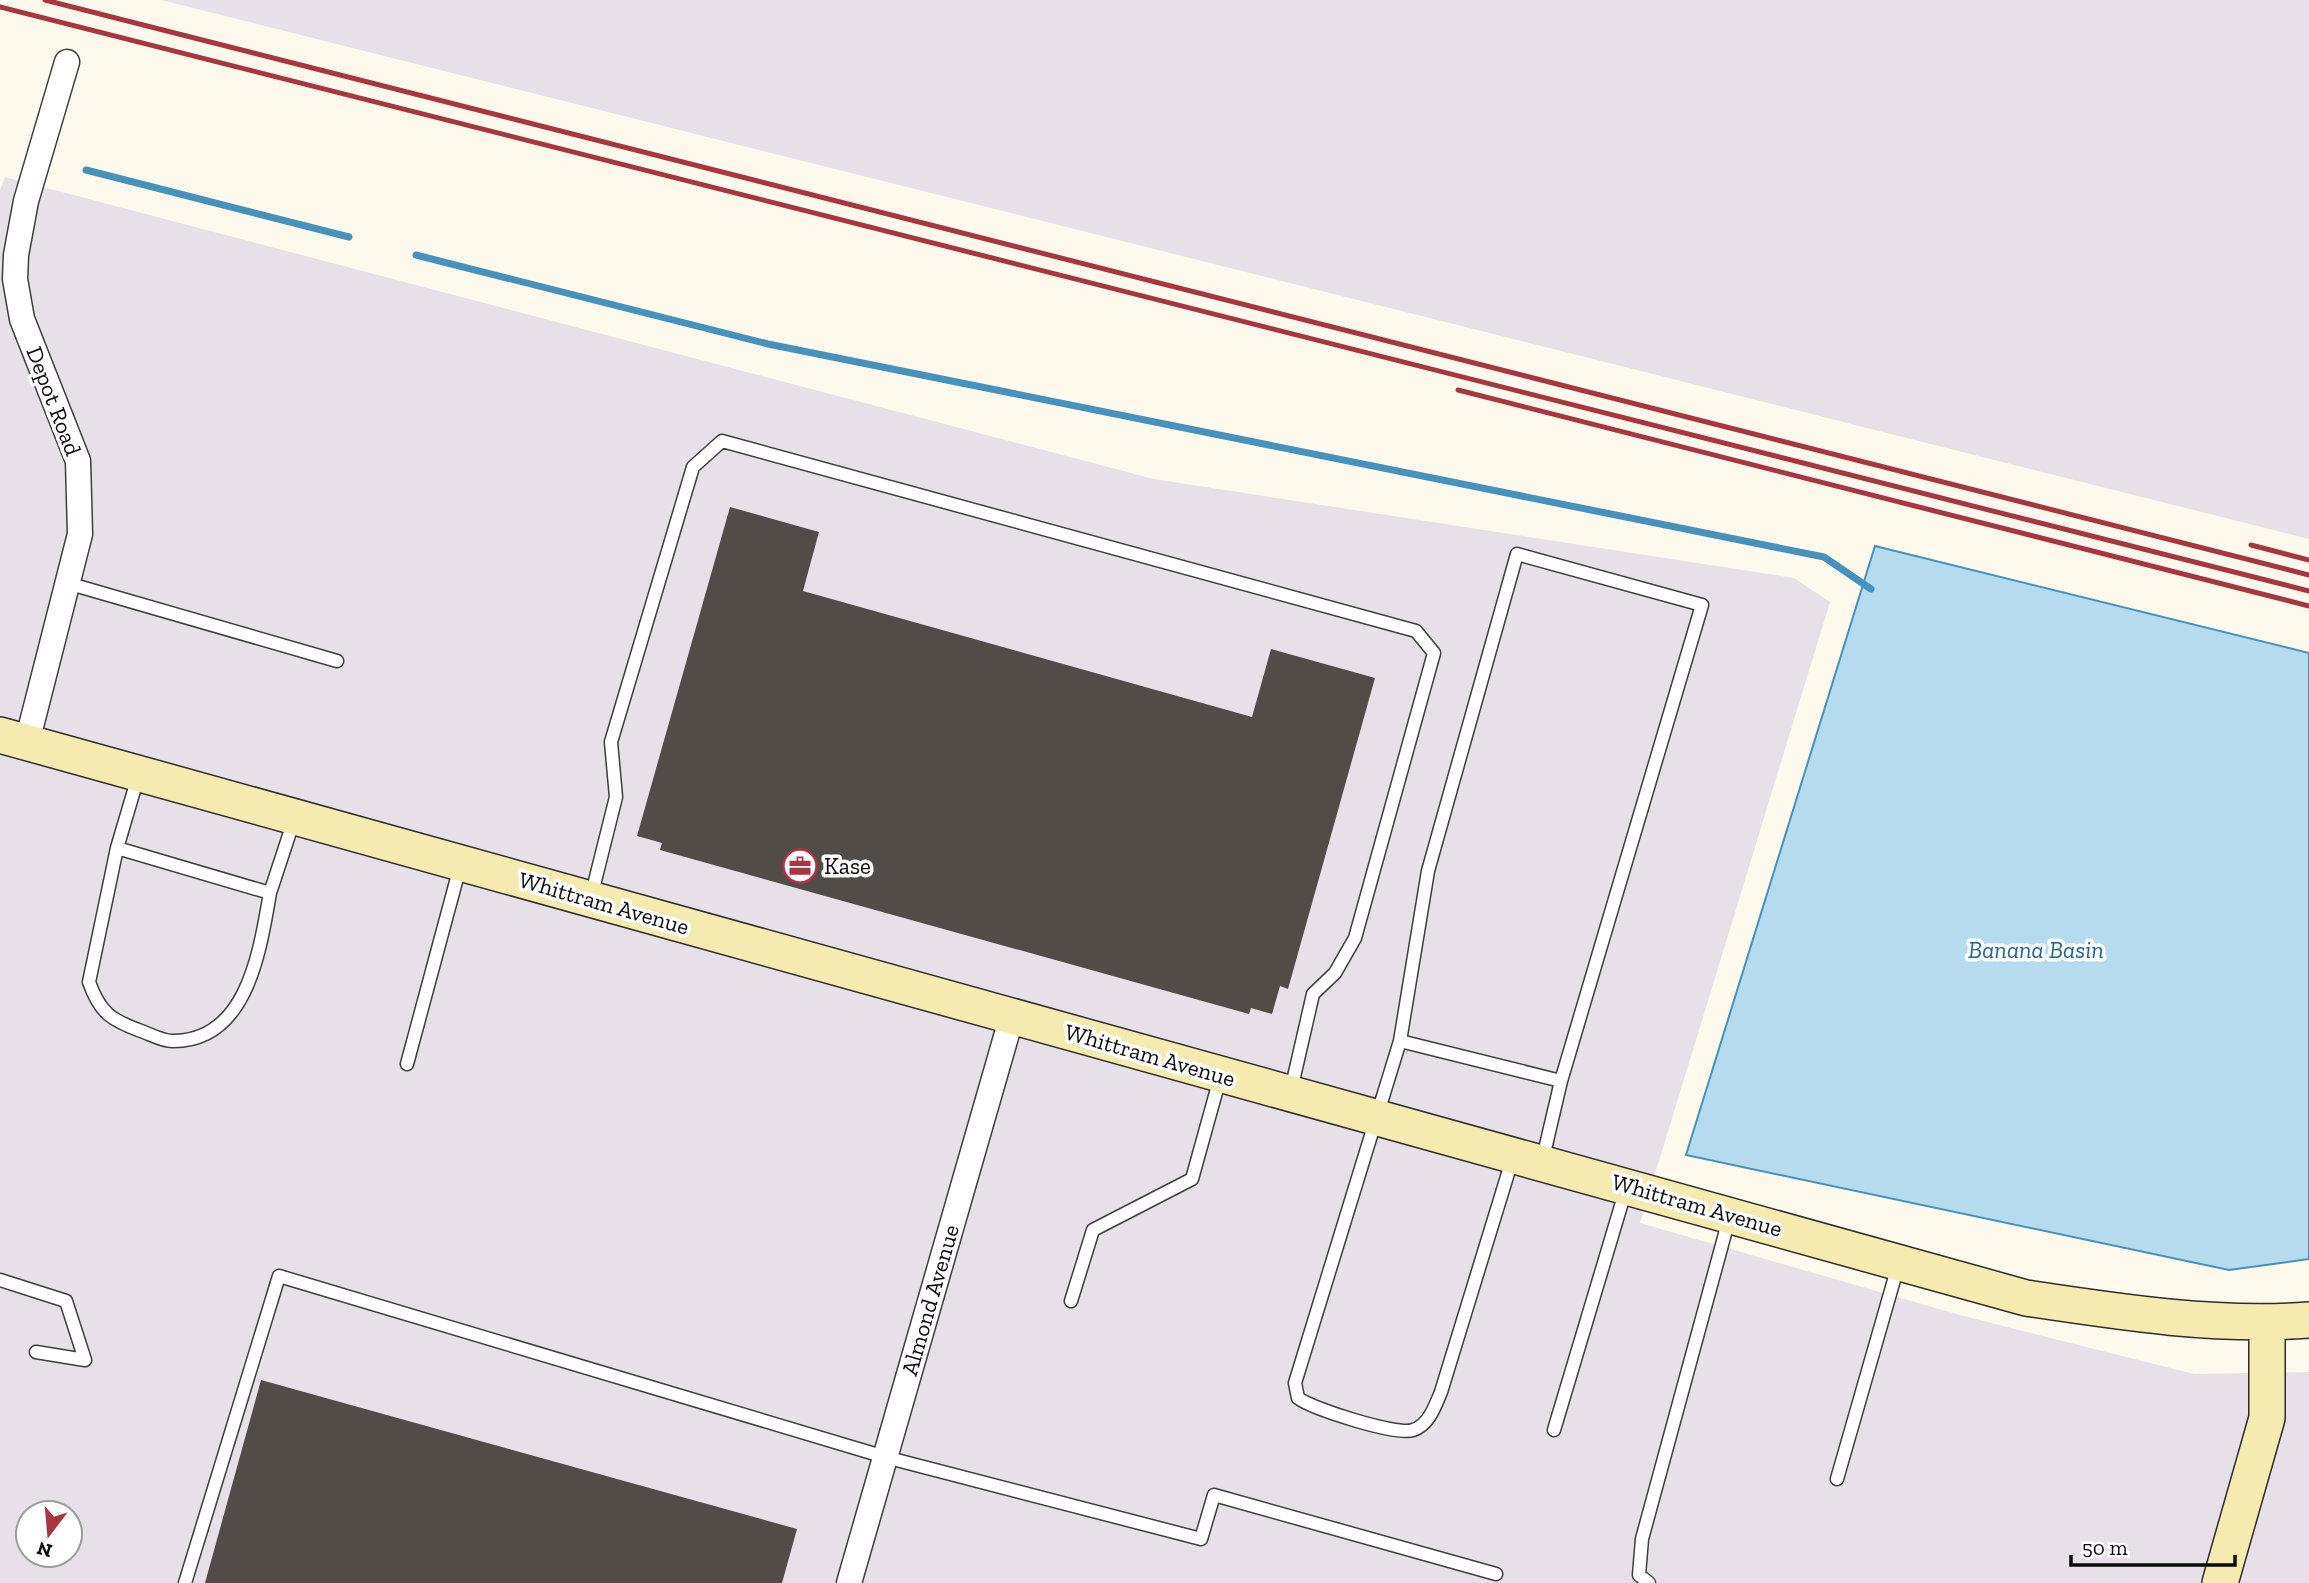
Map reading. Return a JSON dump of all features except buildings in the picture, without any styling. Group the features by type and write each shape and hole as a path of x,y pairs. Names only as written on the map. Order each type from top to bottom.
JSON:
{"street":[{"name":"Depot Road","path":"13,739 67,583 80,534 78,461 22,319 15,279 16,254 39,156 67,62"},
{"name":"Whittram Avenue","path":"13,739 2026,1298 2126,1313 2267,1323 2309,1320"},
{"name":"Almond Avenue","path":"849,1583 1012,1016"},
{"path":"2220,1583 2267,1418 2267,1323"}],"lane":[{"path":"591,899 616,797 611,742 693,467 722,441 1416,631 1434,653 1356,938 1335,973 1313,995 1290,1094"},
{"path":"1517,554 1702,606 1561,1081 1469,1307 1432,1412 1415,1430 1406,1432 1307,1404 1298,1398 1295,1391 1400,1041 1428,871 1517,554"},
{"path":"67,583 337,661"},
{"path":"139,773 117,848 89,982 96,1003 117,1022 170,1041 192,1038 220,1024 240,1004 259,955 270,893 295,817"},
{"path":"117,848 270,893"},
{"path":"407,1064 461,863"},
{"path":"1400,1041 1561,1081"},
{"path":"1071,1301 1093,1230 1192,1179 1221,1074"},
{"path":"1554,1430 1627,1186"},
{"path":"1641,1580 1642,1539 1730,1215"},
{"path":"1837,1479 1899,1262"},
{"path":"185,1583 279,1276 885,1457 1201,1539 1214,1495 1496,1574"},
{"path":"0,1280 66,1301 85,1360 36,1352"}],"shaded area":[{"path":"161,0 2309,0 2309,539 1262,276"},
{"path":"5,177 1154,479 1794,578 1830,602 1640,1223 1960,1315 2194,1374 2309,1372 2309,1583 0,1583 0,190"}],"water":[{"name":"Banana Basin","path":"1875,546 2309,653 2309,1259 2229,1270 1686,1155"}],"waterway":[{"path":"86,170 349,237"},
{"path":"416,255 768,344 1824,557 1871,589"}],"railway":[{"path":"45,0 2309,575"},
{"path":"0,7 2309,591"},
{"path":"1458,390 2309,606"},
{"path":"2251,545 2309,560"}],"place":[{"name":"Kase","path":"800,866"}]}
